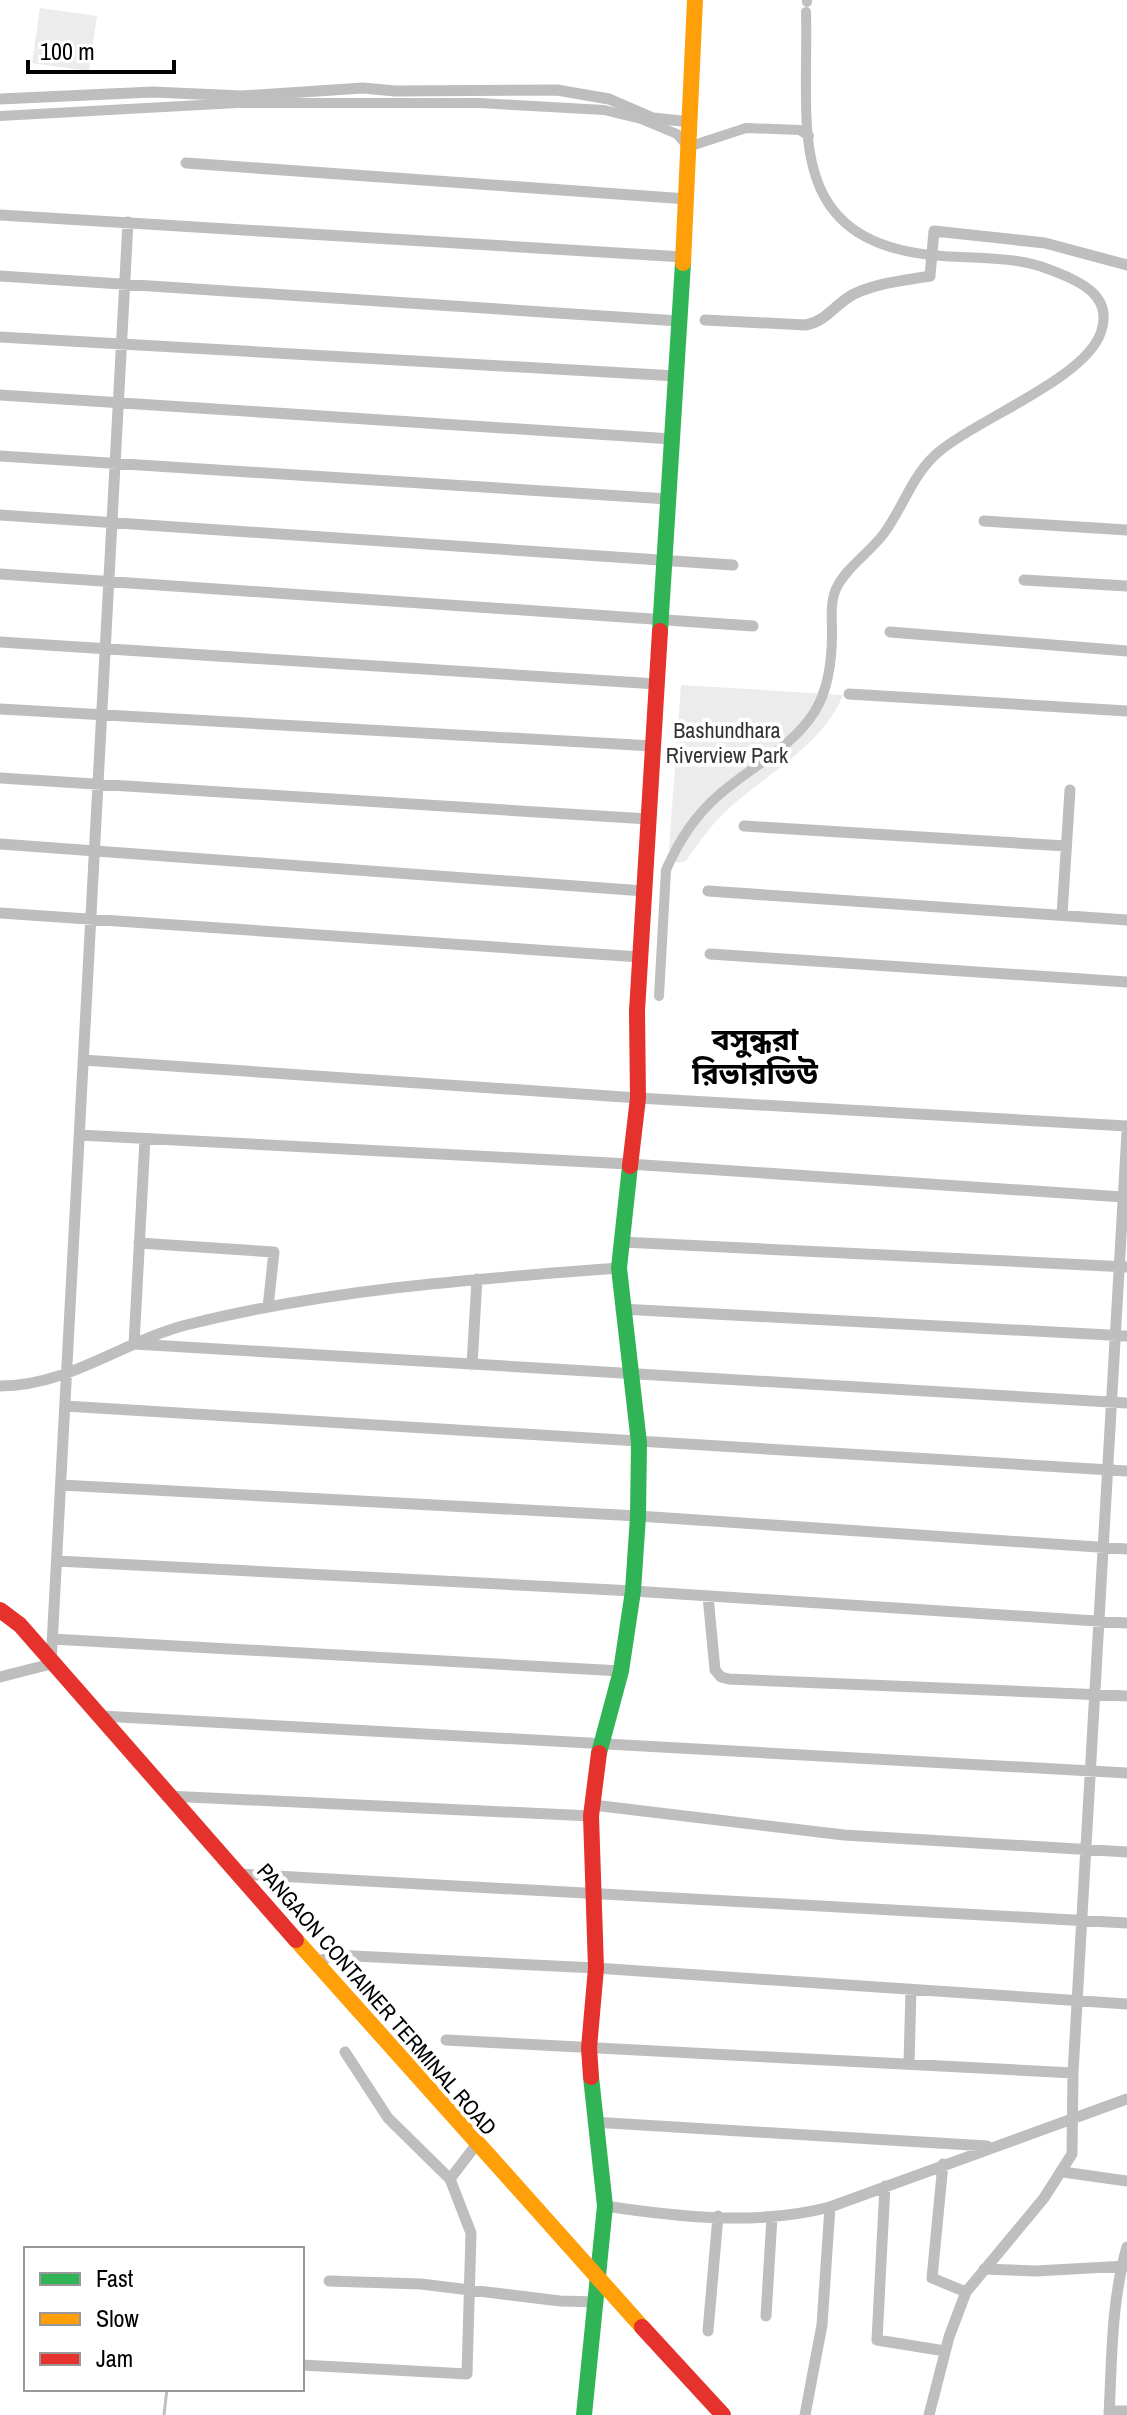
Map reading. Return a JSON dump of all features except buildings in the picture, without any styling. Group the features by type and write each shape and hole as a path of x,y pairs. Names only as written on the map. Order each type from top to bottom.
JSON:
{"main road":[{"path":"584,2415 598,2302 605,2206 593,2122 589,2048 596,1968 592,1811 600,1743 621,1671 633,1591 638,1516 639,1443 628,1375 619,1268 638,1098 640,957 687,199 695,0"},
{"path":"0,1594 20,1625"},
{"name":"PANGAON CONTAINER TERMINAL ROAD","path":"0,1610 20,1625 51,1664 476,2145 723,2415"}],"street":[{"path":"0,99 153,92 242,96 363,88 557,90 609,99 653,118 691,122"},
{"path":"186,163 687,199"},
{"path":"0,215 683,257"},
{"path":"0,1677 51,1664 128,222"},
{"path":"705,320 806,325 819,322 852,295 885,284 930,276 934,231 1045,243 1127,265"},
{"path":"0,276 679,321"},
{"path":"0,337 676,376"},
{"path":"0,395 672,439"},
{"path":"0,456 668,499"},
{"path":"0,515 733,565"},
{"path":"984,521 1127,530"},
{"path":"0,574 753,626"},
{"path":"1024,580 1127,586"},
{"path":"890,632 1127,651"},
{"path":"0,642 657,684"},
{"path":"849,694 1127,711"},
{"path":"0,709 653,746"},
{"path":"0,778 648,819"},
{"path":"1062,915 1070,790"},
{"path":"744,826 1066,846"},
{"path":"0,844 644,891"},
{"path":"708,891 1127,920"},
{"path":"0,913 640,957"},
{"path":"710,954 1127,982"},
{"path":"83,1060 1127,1129 1121,1335 1110,1402 1080,2001 1073,2073 1075,2115 1072,2154 1063,2172 966,2292 945,2351 929,2415"},
{"path":"79,1135 629,1164 1123,1197"},
{"path":"134,1344 145,1139"},
{"path":"622,1242 1122,1266"},
{"path":"139,1243 274,1252 268,1307"},
{"path":"0,1386 66,1376 134,1344 188,1324 268,1307 477,1279 619,1268"},
{"path":"472,1365 477,1279"},
{"path":"621,1309 1121,1335"},
{"path":"134,1344 1127,1403"},
{"path":"65,1406 1127,1471"},
{"path":"61,1485 638,1516 1127,1549"},
{"path":"57,1561 633,1591 1127,1623"},
{"path":"708,1596 715,1670 721,1677 1127,1696"},
{"path":"52,1639 621,1671"},
{"path":"100,1716 1127,1773"},
{"path":"168,1796 592,1811 844,1835 1127,1852"},
{"path":"239,1874 1127,1923"},
{"path":"317,1962 334,1955 596,1968 1127,2004"},
{"path":"909,2064 911,1989"},
{"path":"446,2040 1073,2073"},
{"path":"304,2365 467,2374 472,2289 471,2233 450,2179 388,2118 345,2052"},
{"path":"605,2206 718,2216 772,2217 830,2207 1075,2115 1127,2099"},
{"path":"593,2122 991,2146"},
{"path":"450,2179 476,2145"},
{"path":"943,2164 932,2278 966,2292"},
{"path":"1063,2172 1127,2181"},
{"path":"885,2186 877,2340 945,2351"},
{"path":"805,2415 822,2325 830,2207"},
{"path":"708,2331 718,2216"},
{"path":"766,2316 772,2217"},
{"path":"1127,2247 1109,2413 1127,2411"},
{"path":"984,2269 1124,2266"},
{"path":"329,2281 472,2289 560,2301 598,2302"}],"green space":[{"path":"40,8 97,16 89,71 32,63"},
{"name":"Bashundhara Riverview Park","path":"681,685 843,695 834,713 807,745 740,798 709,829 686,861 678,863 671,859 669,848"}],"waterway":[{"path":"659,996 666,870 695,819 732,784 783,746 815,711 829,674 832,605 840,581 885,532 916,478 931,459 958,438 1030,396 1075,365 1091,349 1101,332 1104,319 1098,298 1090,290 1048,269 1005,259 930,255 882,244 849,226 827,200 814,170 806,95 806,12"},
{"path":"0,116 237,103 479,103 604,110 641,119 694,145 746,128 800,130 809,136"},
{"path":"164,2415 167,2391"}],"traffic: fast":[{"path":"660,631 683,263"},
{"path":"599,1753 621,1671 633,1591 638,1516 639,1443 619,1268 630,1166"},
{"path":"584,2415 605,2206 591,2077"}],"traffic: slow":[{"path":"683,263 695,0"},
{"path":"296,1940 642,2327"}],"traffic: jam":[{"path":"630,1166 638,1098 637,1011 660,631"},
{"path":"0,1610 20,1625 296,1940"},
{"path":"591,2077 589,2048 596,1968 591,1816 599,1753"},
{"path":"642,2327 723,2415"}],"district":[{"name":"বসুন্ধরা রিভারভিউ","path":"755,1056"}]}
